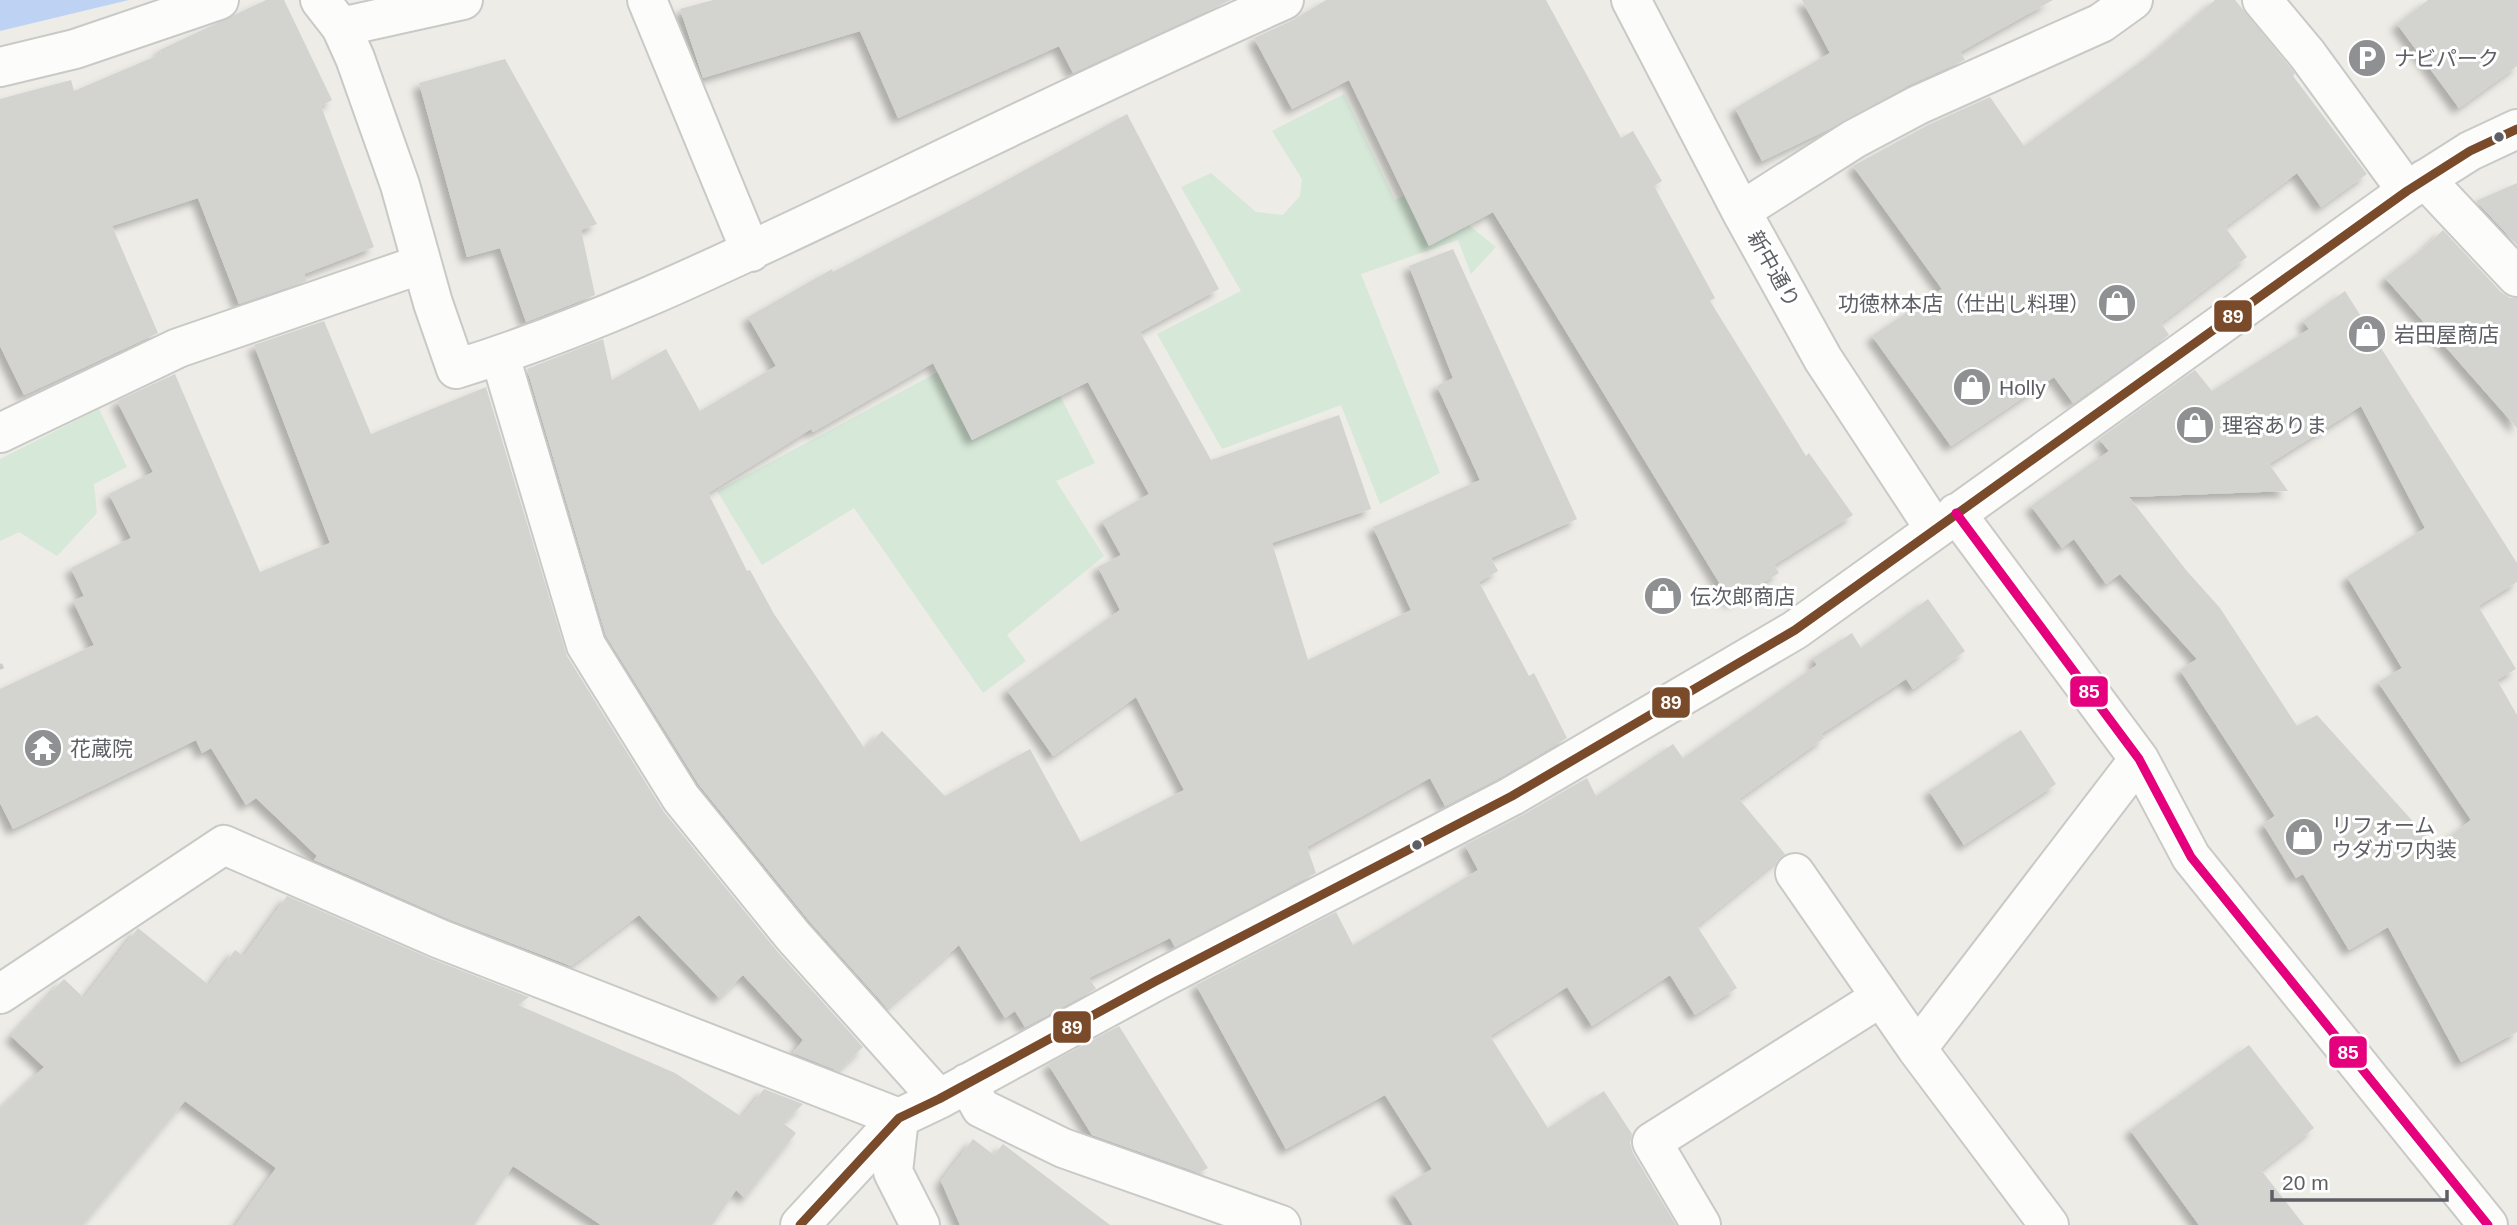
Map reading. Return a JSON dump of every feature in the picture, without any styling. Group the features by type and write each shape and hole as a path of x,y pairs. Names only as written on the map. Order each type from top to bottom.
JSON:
{"street":[{"path":"0,67 75,49 219,0"},
{"path":"463,0 330,13 355,58 400,185 456,369 500,356 751,252 1245,8 1284,0"},
{"path":"646,0 751,252"},
{"name":"新中通り","path":"1630,0 1741,211 1823,359 1945,521 2139,759 2191,857 2488,1225"},
{"path":"1741,211 1854,139 1918,105 2101,23 2133,0"},
{"path":"2262,0 2416,185 2517,277"},
{"path":"800,1225 899,1118 1524,789 1795,630 2416,185 2470,151 2517,129"},
{"path":"0,433 178,348 422,264"},
{"path":"500,356 586,645 681,798 793,936 953,1091 981,1108 1063,1148 1281,1225"},
{"path":"1917,1049 2139,759"},
{"path":"0,994 224,845 440,939 899,1118"},
{"path":"1795,873 1917,1049 2049,1225"},
{"path":"1701,1225 1653,1142 1881,997"},
{"path":"899,1118 893,1172 920,1225"}],"green space":[{"path":"1344,94 1395,200 1440,176 1471,227 1496,247 1471,274 1458,240 1361,274 1440,473 1380,504 1341,405 1222,449 1157,334 1241,291 1181,187 1211,173 1256,212 1283,215 1300,196 1302,179 1272,131"},
{"path":"938,372 972,440 1060,396 1095,463 1056,481 1104,556 1007,635 1026,661 983,693 854,508 762,565 717,491"},
{"path":"99,409 127,467 94,484 97,513 57,556 19,532 0,541 0,459"}],"water":[{"path":"0,0 129,0 0,31"}],"building":[{"path":"266,0 284,0 332,100 321,106 374,247 304,274 307,281 239,304 198,198 112,226 158,333 24,395 0,346 0,99 71,80 74,91 161,54 160,50"},
{"path":"713,0 1231,0 1073,73 1059,46 898,118 860,31 703,78 680,9"},
{"path":"1326,0 1546,0 1621,138 1633,131 1662,181 1654,186 1715,298 1710,301 1806,456 1809,453 1853,515 1774,565 1779,573 1731,602 1493,212 1429,246 1349,80 1292,109 1254,38 1293,20"},
{"path":"1802,0 2053,0 1960,52 1965,60 1909,85 1827,130 1762,161 1735,108 1830,53"},
{"path":"2215,0 2235,0 2290,67 2295,74 2293,76 2367,174 2321,207 2297,173 2225,227 2247,257 2161,323 2169,335 2073,403 2054,377 1951,446 1872,336 1942,289 1853,166 1928,125 1990,97 2024,146 2152,54"},
{"path":"2428,0 2517,0 2517,66 2459,108 2397,24"},
{"path":"505,59 597,224 581,230 595,295 526,322 500,248 467,257 419,83"},
{"path":"1127,114 1219,289 1140,332 1211,460 1339,415 1371,509 1272,543 1308,660 1411,610 1373,527 1480,480 1437,386 1453,378 1409,266 1453,249 1577,519 1491,558 1498,571 1479,582 1529,676 1534,673 1567,738 1445,806 1430,778 1307,847 1316,873 1175,947 1170,938 1089,978 1096,989 1025,1027 1015,1011 1005,1018 959,945 887,1008 810,922 699,785 606,636 527,369 603,339 612,380 666,349 700,411 776,366 748,317 832,269 833,272","holes":["933,363 972,440 1088,382 1149,494 1102,521 1121,555 1098,567 1120,610 1007,690 1053,756 1136,697 1184,790 1081,842 1030,749 945,796 882,731 865,749 774,614 750,570 747,571 708,493 811,429 813,432"]},
{"path":"2517,183 2517,245 2476,201"},
{"path":"2443,230 2501,292 2510,298 2517,298 2517,428 2385,278"},
{"path":"2345,291 2517,563 2517,582 2478,606 2516,669 2497,680 2517,715 2517,1032 2461,1062 2388,927 2349,950 2303,874 2296,878 2263,824 2275,816 2180,670 2197,659 2120,574 2106,584 2074,539 2062,548 2031,506 2109,451 2099,439 2195,370 2212,391 2309,329 2303,321","holes":["2361,406 2425,528 2347,577 2402,668 2378,682 2471,820 2436,847 2317,715 2297,726 2220,608 2186,570 2129,497 2288,491 2269,464"]},
{"path":"324,321 371,434 486,387 567,656 664,812 777,951 863,1047 838,1071 793,1053 803,1040 743,975 719,998 639,915 571,966 448,919 314,860 317,856 256,798 246,805 211,748 202,753 196,740 13,829 0,803 0,689 94,645 73,601 84,596 71,568 131,538 109,494 153,472 117,401 175,374 260,572 330,543 254,345"},
{"path":"1928,599 1965,651 1913,689 1906,679 1821,734 1824,738 1739,799 1785,854 1697,926 1737,988 1695,1015 1670,975 1592,1026 1567,987 1490,1036 1548,1128 1604,1091 1632,1134 1630,1143 1633,1153 1676,1225 1413,1225 1393,1193 1432,1169 1385,1095 1286,1149 1196,985 1336,912 1353,945 1478,870 1465,845 1587,778 1596,796 1673,744 1683,758 1817,665 1813,658 1852,633 1861,648"},
{"path":"2021,730 2056,784 1964,845 1929,791"},
{"path":"287,896 432,959 529,997 518,1005 675,1073 742,1117 764,1089 803,1104 783,1123 796,1133 745,1198 736,1190 712,1225 601,1225 513,1166 474,1225 236,1225 276,1168 185,1101 83,1225 0,1225 0,1109 44,1067 11,1036 64,979 84,998 138,928 209,985 235,950 244,956"},
{"path":"1119,1026 1208,1168 1199,1173 1092,1135 1048,1064"},
{"path":"2249,1045 2314,1128 2261,1170 2304,1225 2199,1225 2130,1130"},
{"path":"973,1139 994,1155 1003,1144 1110,1225 960,1225 941,1181"}],"transit line":[{"name":"89","path":"800,1225 899,1118 1512,796 1795,630 2407,191 2470,151 2517,129"},
{"name":"85","path":"1956,513 2139,759 2191,857 2488,1225"}],"place":[{"name":"ナビパーク","path":"2367,58"},
{"name":"功徳林本店（仕出し料理）","path":"2117,303"},
{"name":"岩田屋商店","path":"2367,334"},
{"name":"Holly","path":"1972,387"},
{"name":"理容ありま","path":"2195,425"},
{"name":"伝次郎商店","path":"1663,596"},
{"name":"花蔵院","path":"43,748"},
{"name":"リフォーム ウダガワ内装","path":"2304,837"}]}
